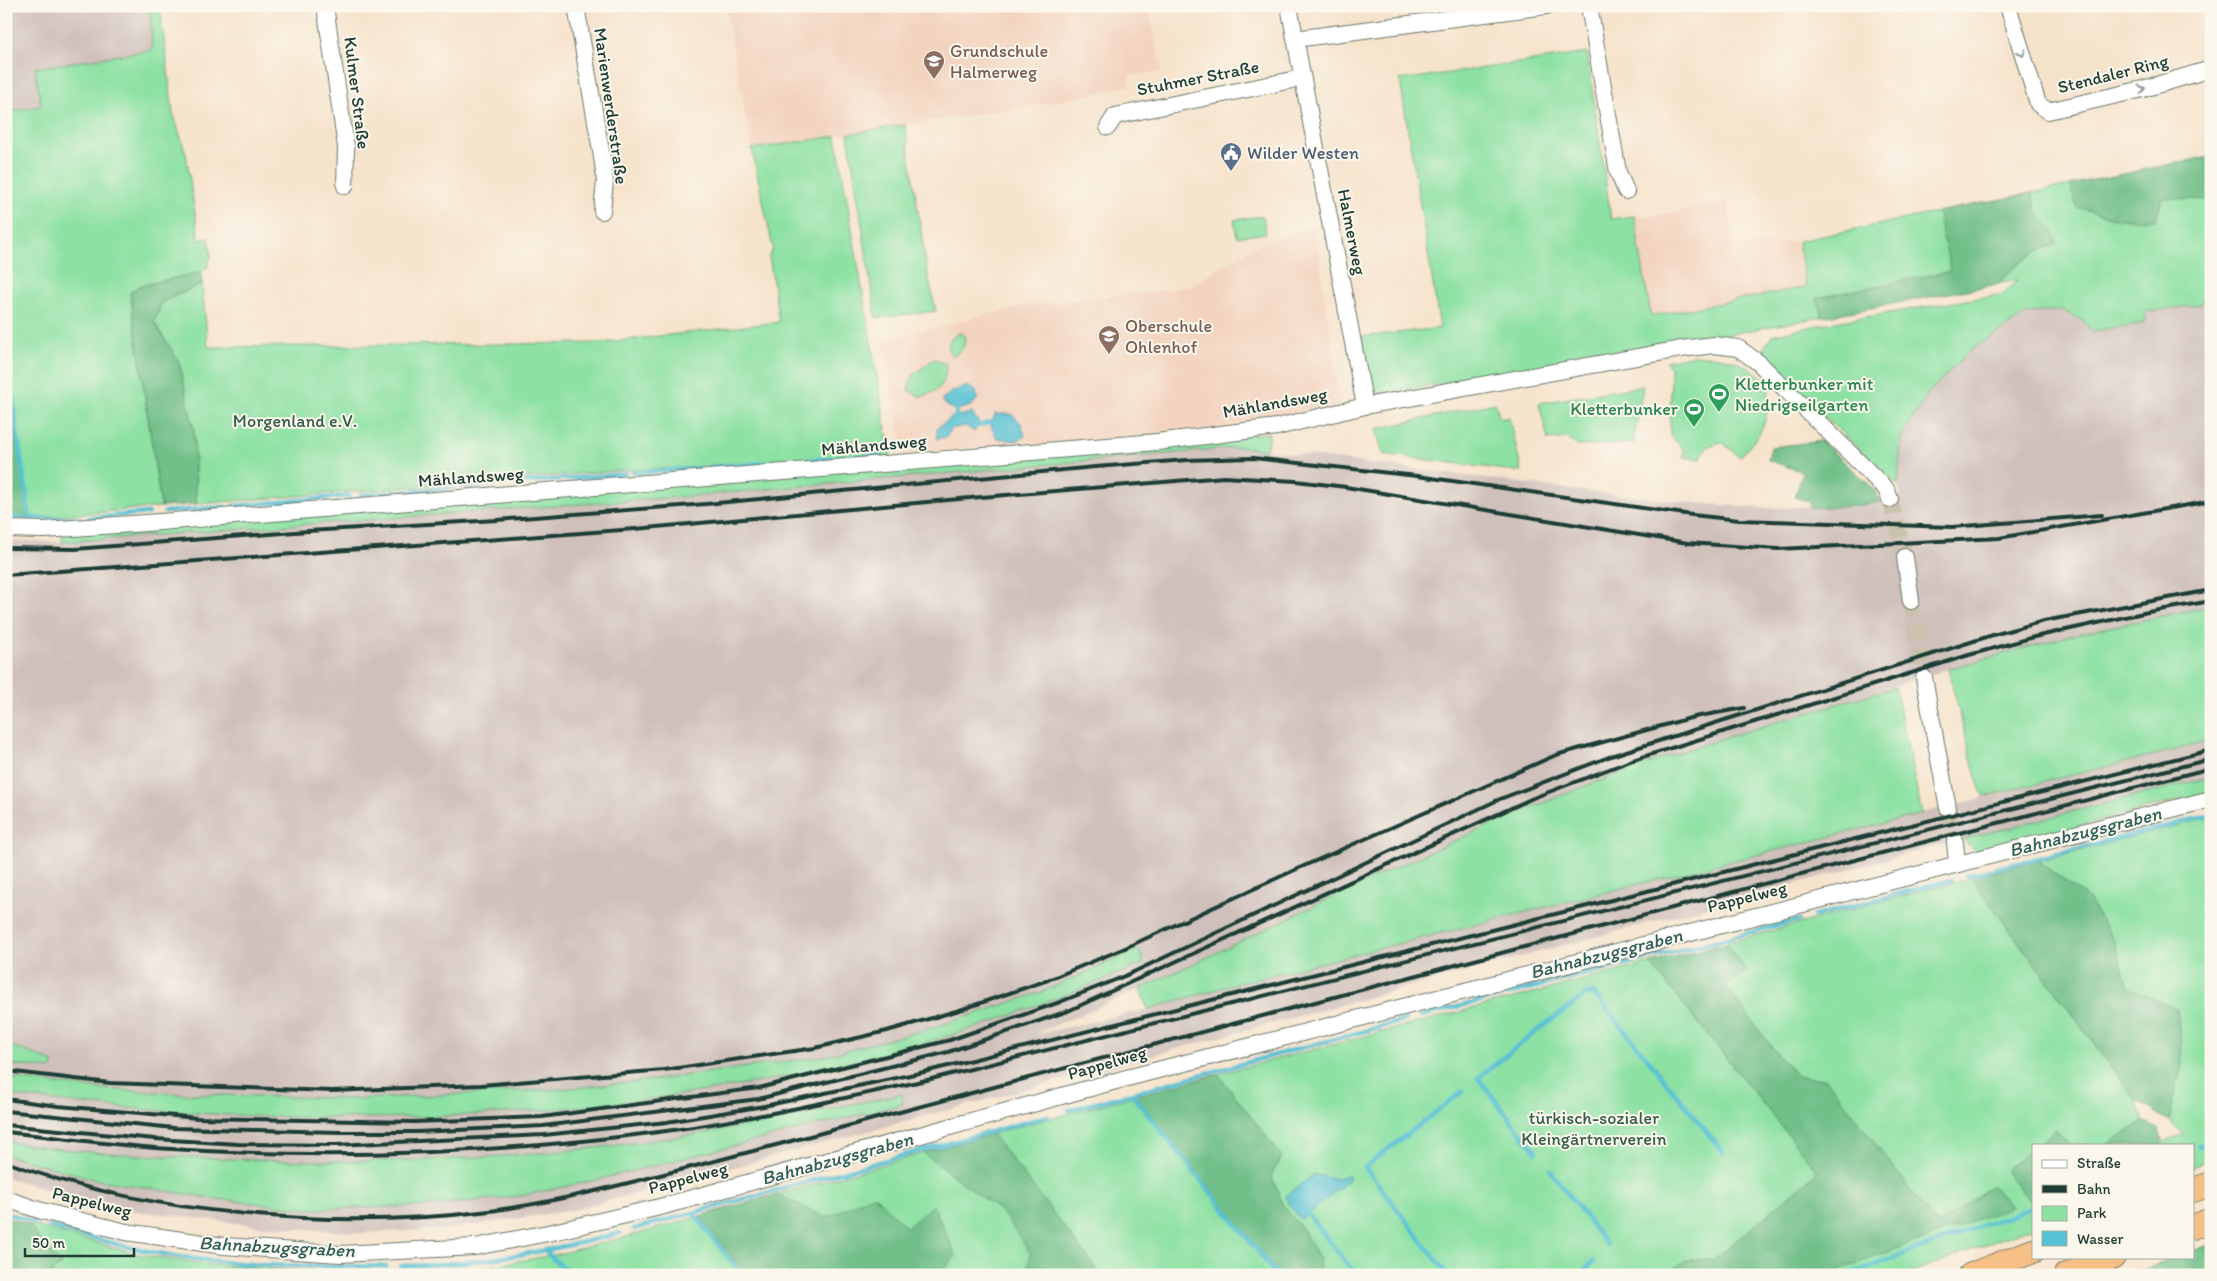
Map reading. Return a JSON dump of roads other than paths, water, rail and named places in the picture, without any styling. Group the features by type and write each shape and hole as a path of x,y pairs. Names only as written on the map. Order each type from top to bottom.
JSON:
{"highway":[{"path":"2194,1190 2211,1184"},
{"path":"2194,1227 2211,1220"},
{"path":"1971,1275 2032,1251"},
{"path":"2066,1275 2109,1258"}],"street":[{"name":"Kulmer Straße","path":"325,6 346,147 344,186"},
{"name":"Marienwerderstraße","path":"576,6 603,165 605,181 602,210"},
{"name":"Halmerweg","path":"1289,6 1365,406"},
{"path":"1295,39 1546,6"},
{"path":"1589,6 1618,172 1626,192"},
{"name":"Stendaler Ring","path":"2008,6 2038,104 2048,111 2142,89 2211,69"},
{"name":"Stuhmer Straße","path":"1108,127 1115,116 1302,78"},
{"name":"Mählandsweg","path":"6,529 44,530 160,522 1157,442 1278,427 1365,406 1672,350 1714,345 1738,348 1759,363 1886,489 1890,499"},
{"path":"1905,557 1911,601"},
{"path":"1924,678 1948,808"},
{"name":"Pappelweg","path":"6,1199 42,1211 126,1232 224,1246 340,1254 475,1246 553,1232 660,1207 1123,1079 2211,799"},
{"path":"1954,842 1957,863"}],"water":[{"path":"967,386 976,391 978,399 971,406 956,410 947,406 942,400 951,392"},
{"path":"972,413 979,423 974,432 966,426 951,429 946,437 937,439 937,428 952,417"},
{"path":"995,414 1011,414 1021,423 1025,436 1017,441 997,438 991,426"},
{"path":"1314,1174 1335,1179 1348,1175 1350,1179 1301,1220 1288,1204 1286,1196"}],"waterway":[{"path":"6,356 30,519"},
{"path":"956,410 956,416"},
{"path":"977,426 992,422"},
{"path":"710,467 881,455"},
{"path":"633,473 702,468"},
{"path":"464,487 625,474"},
{"path":"361,495 454,488"},
{"path":"233,506 349,496"},
{"path":"165,512 225,507"},
{"path":"89,518 149,513"},
{"path":"6,518 81,519"},
{"name":"Bahnabzugsgraben","path":"1966,876 2211,815"},
{"name":"Bahnabzugsgraben","path":"1814,916 1951,880"},
{"name":"Bahnabzugsgraben","path":"1421,1016 1799,920"},
{"path":"1536,1152 1478,1078 1547,1023 1586,995 1594,993 1723,1152"},
{"name":"Bahnabzugsgraben","path":"1069,1110 1406,1020"},
{"path":"1448,1275 1365,1167 1463,1091"},
{"path":"1132,1094 1277,1275"},
{"name":"Bahnabzugsgraben","path":"634,1229 1048,1116"},
{"path":"2199,1146 2211,1142"},
{"path":"1550,1170 1607,1245"},
{"path":"1847,1275 2032,1207"},
{"path":"1306,1211 1356,1275"},
{"name":"Bahnabzugsgraben","path":"6,1213 35,1222"},
{"path":"693,1213 742,1275"},
{"name":"Bahnabzugsgraben","path":"49,1226 127,1247 230,1263 293,1266 386,1266"},
{"name":"Bahnabzugsgraben","path":"401,1266 457,1263 539,1252 620,1233"},
{"path":"545,1251 571,1275"},
{"path":"1582,1275 1593,1261"}],"tunnel":[{"path":"1890,499 1905,557"},
{"path":"1911,601 1924,678"},
{"path":"1948,808 1955,842"}],"railway":[{"path":"6,548 75,549 308,531 497,520 706,504 1095,467 1187,460 1253,458 1417,476 1739,520 1952,527 2102,515"},
{"path":"6,575 635,529 1224,477 1296,481 1346,487 1688,543 1778,549 1999,538 2211,501"},
{"path":"6,1099 58,1106 198,1118 415,1122 542,1117 759,1088 950,1040 1060,1002 1125,976 1500,799 1614,755 1993,635 2044,621 2211,590"},
{"path":"6,1111 174,1128 417,1132 543,1126 758,1099 948,1052 1068,1011 1533,798 1633,760 1969,655 2034,637 2148,612 2211,601"},
{"path":"6,1071 110,1083 332,1091 481,1085 664,1070 815,1048 887,1031 963,1009 1048,980 1125,948 1297,869 1556,755 1694,717 1744,708"},
{"path":"6,1125 155,1139 238,1144 336,1145 544,1135 667,1122 764,1106 924,1072 2211,750"},
{"path":"6,1132 155,1148 219,1152 347,1154 411,1153 539,1145 603,1139 732,1121 927,1080 2211,759"},
{"path":"6,1162 62,1180 121,1195 245,1214 308,1218 370,1219 431,1217 535,1204 602,1190 747,1153 1632,918 2211,768"}],"place":[{"name":"Grundschule Halmerweg","path":"934,80"},
{"name":"Wilder Westen","path":"1231,172"},
{"name":"Oberschule Ohlenhof","path":"1109,355"},
{"name":"Kletterbunker mit Niedrigseilgarten","path":"1719,413"},
{"name":"Kletterbunker","path":"1694,428"}],"park label":[{"name":"Morgenland e.V.","path":"295,421"},
{"name":"türkisch-sozialer Kleingärtnerverein","path":"1594,1128"}]}
